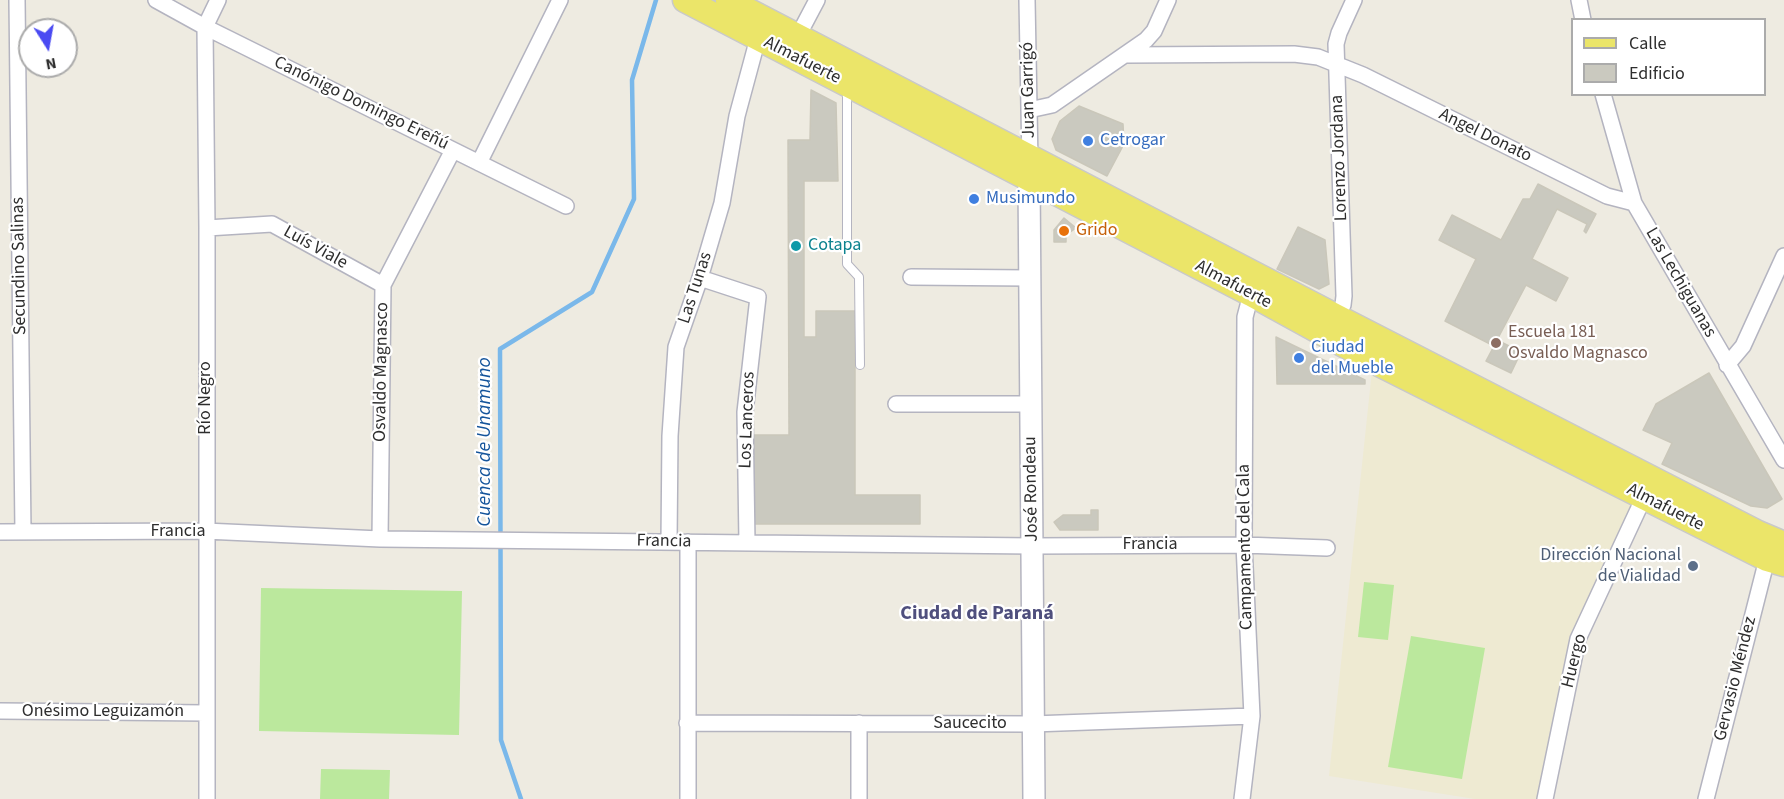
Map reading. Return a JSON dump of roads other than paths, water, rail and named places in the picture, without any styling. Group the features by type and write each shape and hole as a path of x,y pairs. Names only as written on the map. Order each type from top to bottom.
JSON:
{"main road":[{"name":"Almafuerte","path":"685,0 847,84 1030,168 1336,317 1758,533 1778,556"},
{"name":"Almafuerte","path":"728,0 798,36 1373,361 1644,497 1778,556"}],"street":[{"name":"Secundino Salinas","path":"17,0 24,532"},
{"name":"Canónigo Domingo Ereñú","path":"156,0 205,27 566,206"},
{"name":"Río Negro","path":"207,799 205,27 218,0"},
{"path":"479,163 560,0"},
{"path":"798,36 817,0"},
{"name":"Juan Garrigó","path":"1027,0 1030,168"},
{"path":"1029,110 1052,105 1126,56 1154,31 1168,0"},
{"name":"Lorenzo Jordana","path":"1336,317 1343,305 1344,296 1336,44 1354,0"},
{"path":"1579,0 1583,18"},
{"name":"Las Tunas","path":"669,542 670,436 676,347 700,278 722,203 736,116 758,38"},
{"name":"Angel Donato","path":"1126,56 1294,54 1318,57 1363,75 1607,196 1634,203"},
{"name":"Las Lechiguanas","path":"1604,96 1634,203 1784,460"},
{"name":"Osvaldo Magnasco","path":"380,539 383,285 453,150"},
{"name":"José Rondeau","path":"1030,168 1034,799"},
{"name":"Luís Viale","path":"207,228 272,224 383,285"},
{"path":"1727,365 1743,346 1784,256"},
{"path":"911,277 1029,278"},
{"name":"Los Lanceros","path":"700,278 758,297 745,412 747,543"},
{"name":"Campamento del Cala","path":"1242,799 1252,716 1244,545 1245,317 1251,294"},
{"path":"896,404 1031,404"},
{"name":"Huergo","path":"1545,799 1578,639 1644,497"},
{"name":"Francia","path":"0,532 205,531 380,539 1033,546 1244,545 1328,548"},
{"path":"688,542 688,799"},
{"name":"Gervasio Méndez","path":"1706,799 1778,556"},
{"name":"Onésimo Leguizamón","path":"0,711 206,713"},
{"name":"Saucecito","path":"687,723 1034,724 1252,716"},
{"path":"859,723 859,799"}],"lane":[{"path":"847,84 847,264 859,277 860,365"}],"waterway":[{"name":"Cuenca de Unamuno","path":"521,799 501,740 500,349 592,292 634,199 632,80 656,0"}],"place":[{"name":"Cetrogar","path":"1088,141"},
{"name":"Musimundo","path":"974,199"},
{"name":"Grido","path":"1064,231"},
{"name":"Cotapa","path":"796,246"},
{"name":"Escuela 181 Osvaldo Magnasco","path":"1496,343"},
{"name":"Ciudad del Mueble","path":"1299,358"},
{"name":"Dirección Nacional de Vialidad","path":"1693,566"}],"district":[{"name":"Ciudad de Paraná","path":"977,615"}]}
